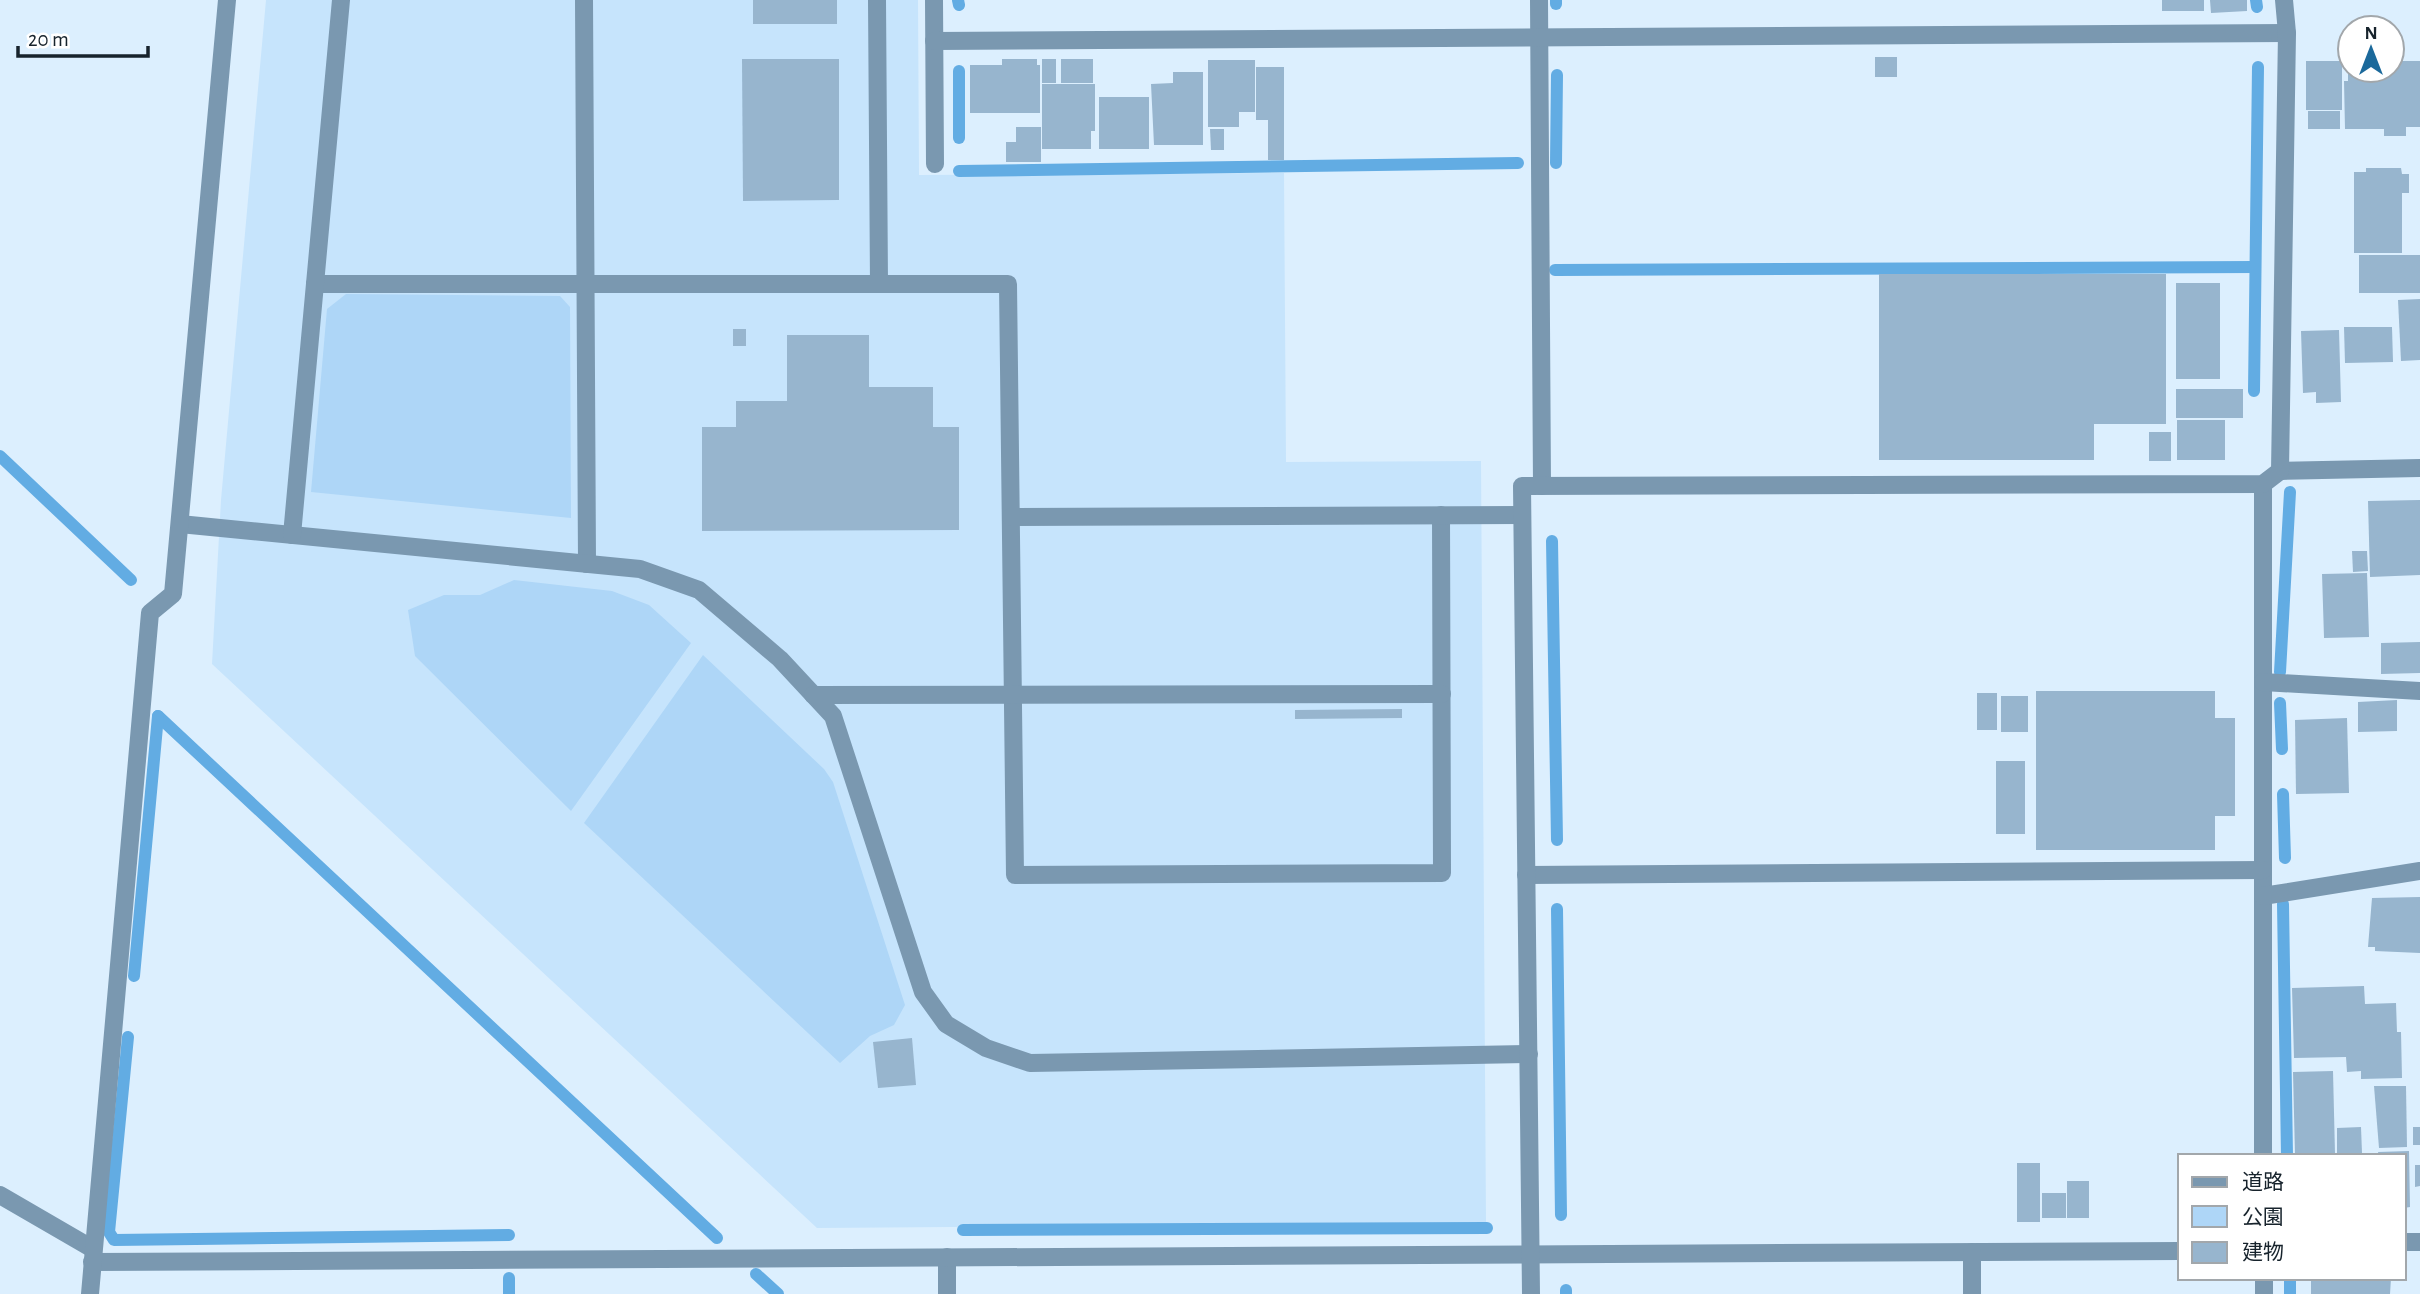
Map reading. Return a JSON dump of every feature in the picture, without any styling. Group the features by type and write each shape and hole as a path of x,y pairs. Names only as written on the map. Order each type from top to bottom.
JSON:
{"street":[{"path":"90,1294 150,612 173,594 227,0"},
{"path":"292,535 341,0"},
{"path":"584,0 587,564"},
{"path":"877,0 879,284"},
{"path":"934,0 935,164"},
{"path":"1538,0 1542,486"},
{"path":"2280,471 2287,33 2284,0"},
{"path":"934,41 2287,33"},
{"path":"315,284 1008,284 1015,875 1443,873 1441,515"},
{"path":"1531,1294 1522,486 2263,484 2280,471 2420,468"},
{"path":"2263,484 2263,1154"},
{"path":"1011,517 1522,515"},
{"path":"180,524 640,569 699,590 780,659 833,716 923,992 946,1024 986,1048 1030,1063 1529,1054"},
{"path":"2263,682 2420,691"},
{"path":"813,695 1442,694"},
{"path":"1526,875 2263,870"},
{"path":"2263,896 2420,871"},
{"path":"0,1195 92,1256 947,1257 2178,1251"},
{"path":"1972,1252 1972,1294"},
{"path":"947,1257 947,1294"}],"shaded area":[{"path":"266,0 918,0 919,175 1284,173 1286,462 1481,461 1486,1223 817,1228 212,664 221,500"}],"green space":[{"path":"346,294 560,296 570,307 571,518 311,492 327,309"},
{"path":"514,580 612,591 649,605 691,643 571,811 415,656 408,610 444,595 480,595"},
{"path":"703,655 824,769 833,782 905,1005 894,1025 870,1036 840,1063 584,823"}],"building":[{"path":"753,0 837,0 837,24 753,24"},
{"path":"2162,0 2204,0 2204,11 2162,11"},
{"path":"2210,0 2247,0 2247,11 2211,13"},
{"path":"1875,57 1897,57 1897,77 1875,77"},
{"path":"742,59 839,59 839,200 743,201"},
{"path":"1002,59 1037,59 1037,65 1040,65 1040,113 970,113 970,65 1002,65"},
{"path":"1042,59 1056,59 1056,83 1042,83"},
{"path":"1061,59 1093,59 1093,83 1061,83"},
{"path":"1208,60 1255,60 1255,112 1239,112 1239,127 1208,127"},
{"path":"2306,61 2336,61 2336,84 2342,84 2342,110 2306,110"},
{"path":"2406,61 2420,61 2420,127 2406,127 2406,136 2384,136 2384,129 2345,129 2344,84 2406,84"},
{"path":"1256,67 1284,67 1284,160 1268,160 1268,120 1256,120"},
{"path":"1173,72 1203,72 1203,145 1154,145 1151,84 1173,83"},
{"path":"1042,84 1095,84 1095,131 1091,131 1091,149 1042,149"},
{"path":"1099,97 1149,97 1149,149 1099,149"},
{"path":"2308,111 2340,111 2340,129 2308,129"},
{"path":"1016,127 1041,127 1041,162 1006,162 1006,142 1016,142"},
{"path":"1210,129 1224,129 1224,150 1211,150"},
{"path":"2366,168 2401,168 2402,174 2409,174 2409,193 2402,193 2402,253 2354,253 2354,172 2366,172"},
{"path":"2359,255 2420,255 2420,293 2359,293"},
{"path":"1879,274 2166,274 2166,424 2094,424 2094,460 1879,460"},
{"path":"2176,283 2220,283 2220,379 2176,379"},
{"path":"2420,299 2420,360 2401,361 2398,300"},
{"path":"2344,327 2392,327 2393,362 2345,363"},
{"path":"733,329 746,329 746,346 733,346"},
{"path":"2339,330 2341,402 2316,403 2316,392 2303,393 2301,331"},
{"path":"787,335 869,335 869,387 933,387 933,427 959,427 959,530 702,531 702,427 736,427 736,401 787,401"},
{"path":"2176,389 2243,389 2243,418 2176,418"},
{"path":"2177,420 2225,420 2225,460 2177,460"},
{"path":"2149,432 2171,432 2171,461 2149,461"},
{"path":"2420,500 2420,575 2370,577 2368,501"},
{"path":"2352,551 2367,551 2368,571 2353,572"},
{"path":"2367,573 2369,637 2324,638 2322,574"},
{"path":"2420,642 2420,673 2381,674 2381,643"},
{"path":"2036,691 2215,691 2215,718 2235,718 2235,816 2215,816 2215,850 2036,850"},
{"path":"1977,693 1997,693 1997,730 1977,730"},
{"path":"2001,696 2028,696 2028,732 2001,732"},
{"path":"2397,700 2397,731 2358,732 2358,702"},
{"path":"1402,709 1402,718 1295,719 1295,710"},
{"path":"2347,718 2349,793 2296,794 2295,720"},
{"path":"1996,761 2025,761 2025,834 1996,834"},
{"path":"2420,897 2420,953 2375,951 2375,947 2368,947 2372,898"},
{"path":"2364,986 2365,1004 2396,1003 2397,1032 2401,1032 2402,1078 2361,1079 2361,1071 2347,1072 2346,1057 2294,1058 2292,988"},
{"path":"912,1038 916,1085 878,1088 873,1042"},
{"path":"2333,1071 2335,1154 2295,1154 2293,1072"},
{"path":"2374,1086 2406,1086 2407,1147 2379,1148"},
{"path":"2361,1127 2362,1153 2337,1153 2337,1128"},
{"path":"2413,1127 2420,1127 2420,1145 2413,1145"},
{"path":"2409,1151 2410,1207 2406,1208 2406,1154 2378,1152"},
{"path":"2017,1163 2040,1163 2040,1222 2017,1222"},
{"path":"2415,1165 2420,1165 2420,1186 2415,1187"},
{"path":"2067,1181 2089,1181 2089,1218 2067,1218"},
{"path":"2042,1193 2066,1193 2066,1218 2042,1218"},
{"path":"2311,1280 2391,1280 2390,1294 2311,1294"}],"waterway":[{"path":"958,0 959,5"},
{"path":"2256,0 2257,7"},
{"path":"2254,391 2258,67"},
{"path":"959,71 959,138"},
{"path":"1556,163 1557,75"},
{"path":"959,171 1518,163"},
{"path":"1555,270 2255,267"},
{"path":"0,456 131,580"},
{"path":"2280,672 2290,492"},
{"path":"1552,541 1557,840"},
{"path":"2280,703 2282,749"},
{"path":"158,716 717,1238"},
{"path":"134,976 158,716"},
{"path":"2283,794 2285,858"},
{"path":"2283,904 2287,1154"},
{"path":"1557,909 1561,1215"},
{"path":"128,1037 109,1232 114,1240 509,1235"},
{"path":"963,1230 1487,1228"},
{"path":"756,1274 778,1294"},
{"path":"509,1278 509,1294"},
{"path":"2290,1280 2290,1294"}]}
